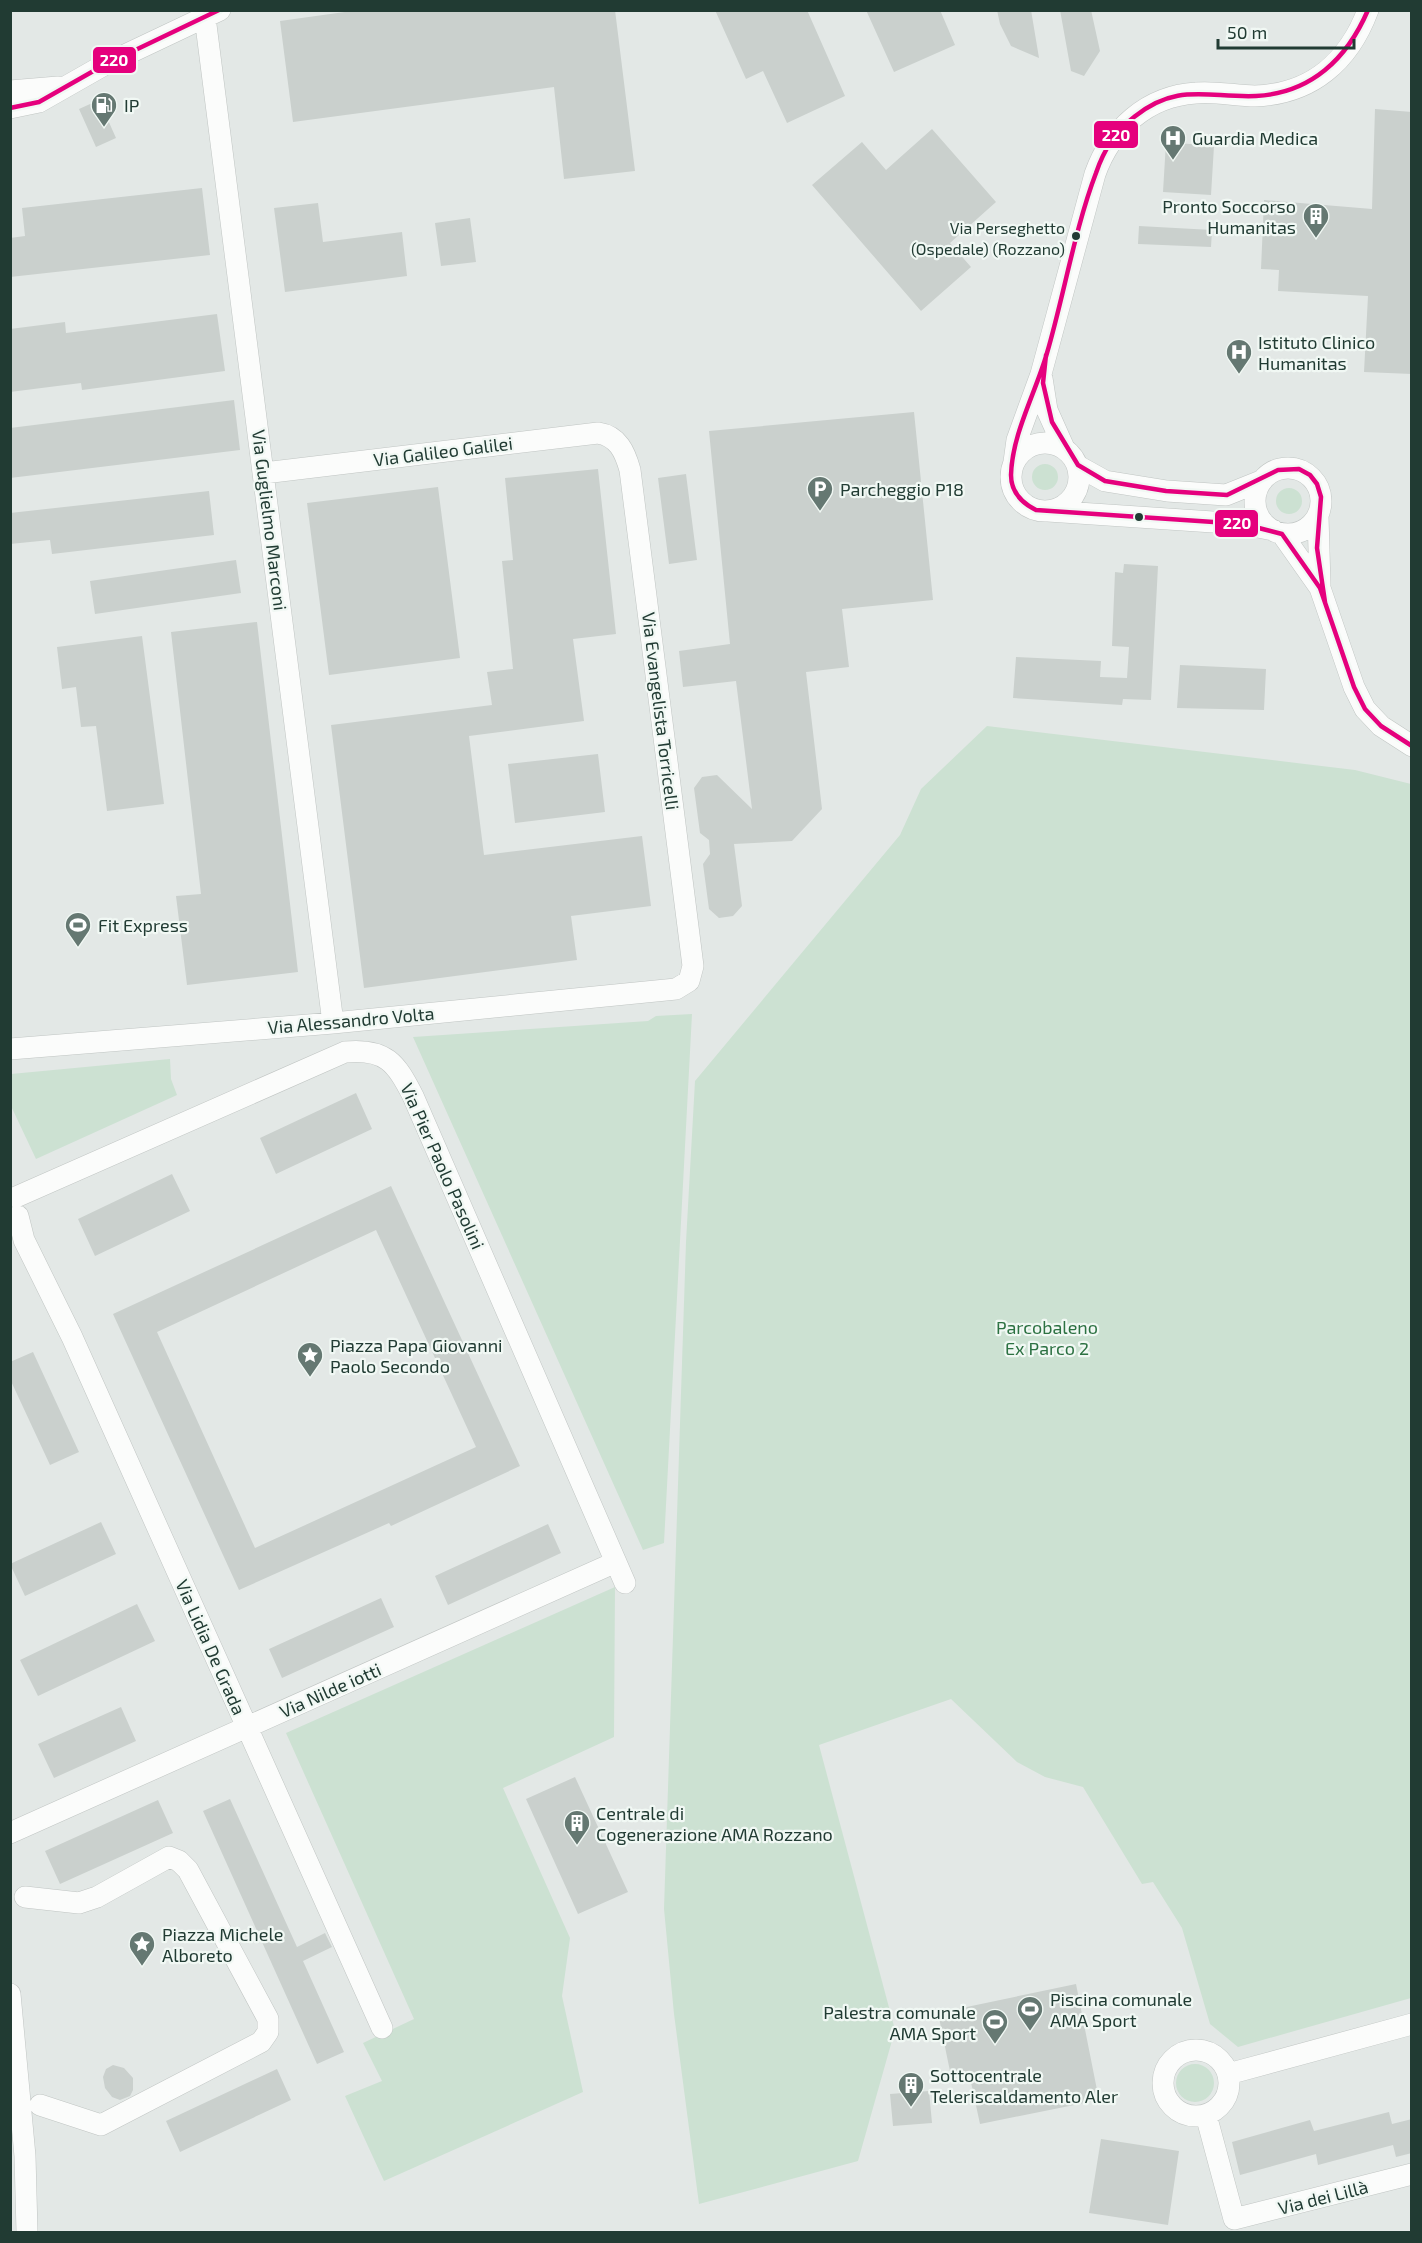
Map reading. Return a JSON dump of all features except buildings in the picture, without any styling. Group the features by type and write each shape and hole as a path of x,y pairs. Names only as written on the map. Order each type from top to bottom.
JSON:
{"street":[{"path":"1318,516 1305,530 1278,532 1243,524 1048,511 1027,506 1017,496 1012,485 1014,462 1017,440 1041,374 1095,174 1104,150 1118,131 1133,117 1174,97 1215,92 1254,96 1280,93 1304,85 1344,56 1361,30 1368,10"},
{"path":"10,108 39,102 212,14"},
{"name":"Via Guglielmo Marconi","path":"212,14 264,472 333,1023"},
{"path":"10,91 67,86"},
{"path":"1041,374 1047,410 1064,448 1078,466 1106,481 1167,491 1226,495 1261,481 1271,472 1286,467 1301,470 1310,475 1319,487 1321,496 1318,516 1320,588 1354,687 1365,709 1382,726 1412,747"},
{"name":"Via Galileo Galilei","path":"264,472 598,433 609,435 619,444"},
{"path":"1014,462 1021,452 1042,442 1064,448"},
{"name":"Via Evangelista Torricelli","path":"619,444 630,470 693,966 689,981"},
{"path":"1048,511 1065,504 1074,496 1080,478 1078,466"},
{"path":"1261,481 1255,497 1256,509 1261,520 1278,532 1320,588"},
{"name":"Via Alessandro Volta","path":"10,1049 333,1023 676,989 689,981"},
{"name":"Via Pier Paolo Pasolini","path":"14,1209 345,1052 376,1053 388,1059 399,1071 413,1096 624,1583"},
{"name":"Via Lidia De Grada","path":"14,1209 24,1240 72,1337 382,2028"},
{"name":"Via Lidia De Grada","path":"10,1247 31,1259 38,1267"},
{"name":"Via Nilde iotti","path":"10,1833 616,1562"},
{"path":"25,1898 79,1903 97,1897 169,1857 179,1861 188,1870 268,2019 268,2032 261,2042 101,2125 40,2105"},
{"path":"10,1994 27,2222 35,2232"},
{"path":"1228,2074 1412,2024"},
{"path":"1198,2050 1217,2057 1228,2074 1227,2095 1222,2104 1206,2115 1195,2117 1175,2109 1164,2091 1166,2071 1179,2056 1198,2050"},
{"name":"Via dei Lillà","path":"1206,2115 1234,2219 1412,2174"}],"green space":[{"path":"1045,464 1054,468 1058,477 1054,486 1045,490 1036,486 1032,477 1036,468"},
{"path":"1289,488 1298,492 1302,501 1298,510 1289,514 1280,510 1276,501 1280,492"},
{"name":"Parcobaleno Ex Parco 2","path":"987,726 1355,770 1411,784 1411,1998 1238,2047 1210,2024 1182,1928 1153,1882 1142,1884 1083,1787 1045,1777 1017,1762 951,1699 819,1745 895,2030 858,2161 699,2204 674,2014 664,1909 686,1242 695,1081 900,835 921,789"},
{"path":"692,1014 664,1543 643,1550 413,1037 648,1021 656,1016"},
{"path":"170,1059 171,1079 177,1095 36,1159 11,1106 11,1074"},
{"path":"615,1587 614,1737 503,1788 570,1938 562,1996 583,2092 384,2181 345,2096 382,2081 363,2043 414,2019 286,1733"},
{"path":"1195,2064 1202,2065 1208,2070 1213,2076 1213,2090 1208,2096 1202,2101 1195,2102 1188,2101 1182,2096 1177,2090 1176,2083 1177,2076 1182,2070 1188,2065"}],"transit line":[{"name":"220","path":"10,108 39,102 104,65 219,10"},
{"name":"220","path":"1368,10 1359,28 1338,58 1325,70 1294,88 1256,96 1193,94 1164,99 1134,117 1116,135 1102,157 1089,194 1047,353 1016,444 1011,475 1013,487 1018,496 1036,510 1243,524 1282,534 1320,588 1354,687 1365,709 1381,726 1412,746"},
{"name":"220","path":"1046,355 1043,383 1052,422 1078,465 1105,481 1166,491 1227,495 1278,470 1299,469 1310,475 1317,484 1321,497 1317,548 1325,602"}],"place":[{"name":"IP","path":"104,128"},
{"name":"Guardia Medica","path":"1173,161"},
{"name":"Via Perseghetto (Ospedale) (Rozzano)","path":"1076,236"},
{"name":"Pronto Soccorso Humanitas","path":"1316,239"},
{"name":"Istituto Clinico Humanitas","path":"1239,375"},
{"name":"Parcheggio P18","path":"820,512"},
{"name":"Fit Express","path":"78,948"},
{"name":"Piazza Papa Giovanni Paolo Secondo","path":"310,1378"},
{"name":"Centrale di Cogenerazione AMA Rozzano","path":"577,1846"},
{"name":"Piazza Michele Alboreto","path":"142,1967"},
{"name":"Piscina comunale AMA Sport","path":"1030,2032"},
{"name":"Palestra comunale AMA Sport","path":"995,2045"},
{"name":"Sottocentrale Teleriscaldamento Aler","path":"911,2108"}]}
